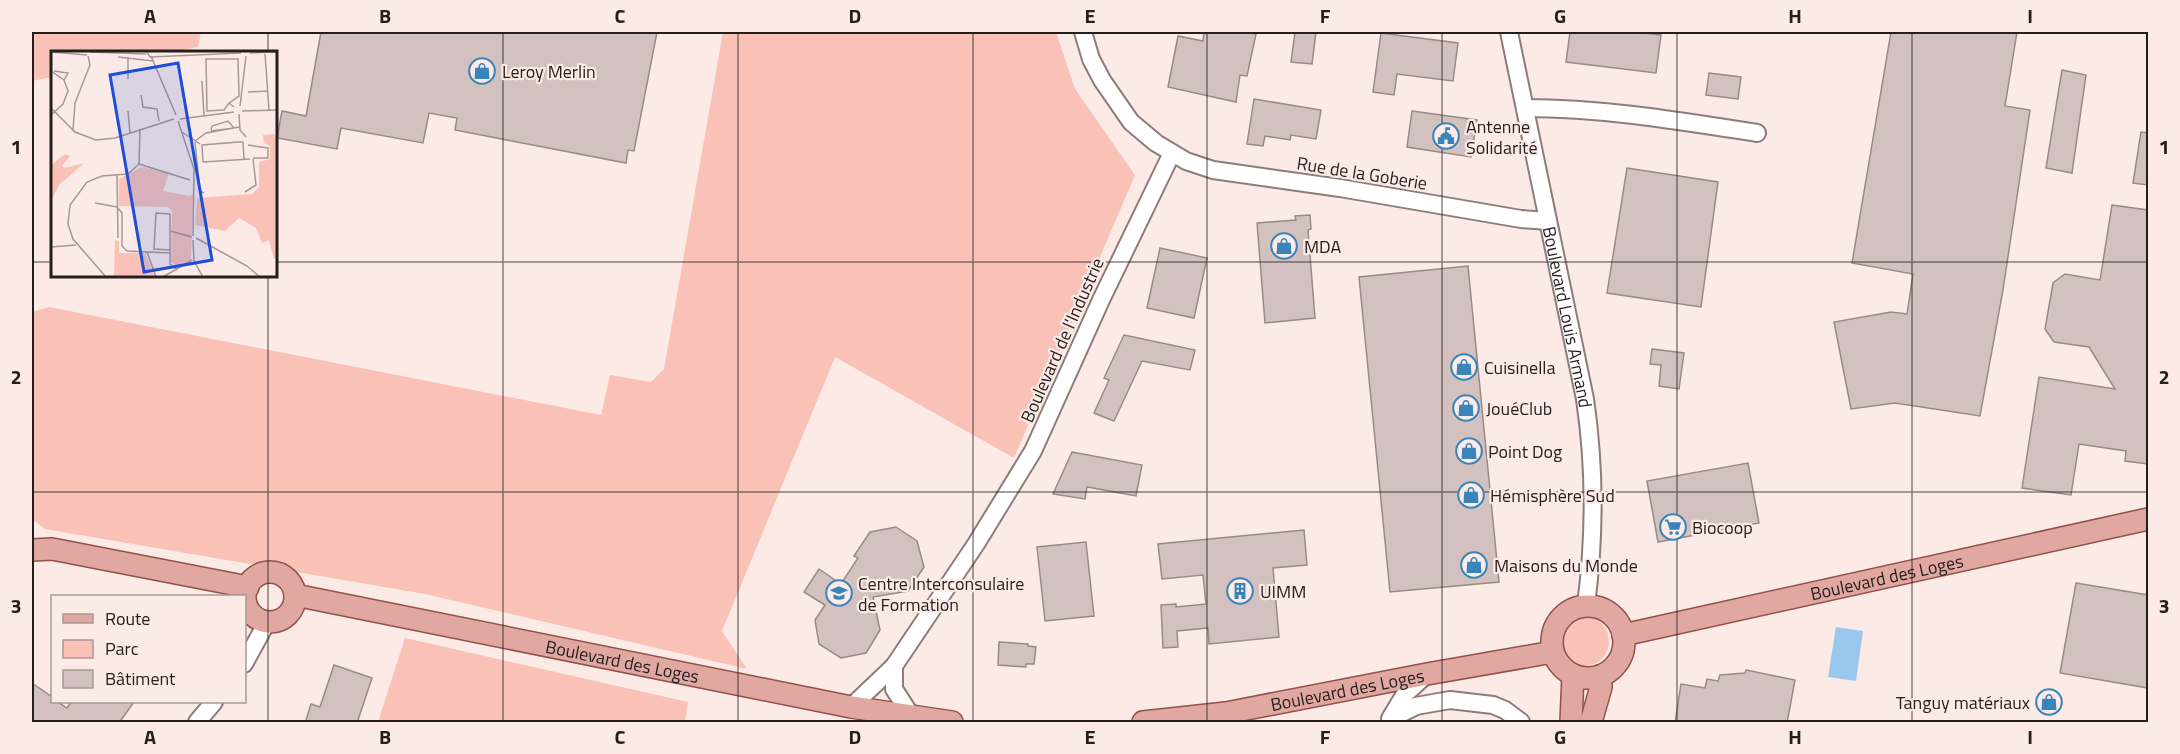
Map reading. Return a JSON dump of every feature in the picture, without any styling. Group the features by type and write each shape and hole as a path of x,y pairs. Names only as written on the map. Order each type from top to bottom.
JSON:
{"main road":[{"name":"Boulevard des Loges","path":"1623,635 2148,519"},
{"path":"42,549 248,587"},
{"path":"245,595 248,587 259,575 276,573 289,581 295,595 288,615 275,622 267,622 253,616 248,609 246,599"},
{"name":"Boulevard des Loges","path":"295,595 852,707 952,723"},
{"path":"1586,605 1606,610 1620,625 1623,635 1624,648 1619,660 1600,676 1582,678 1573,675 1557,662 1552,652 1553,630 1558,620 1575,607 1586,605"},
{"name":"Boulevard des Loges","path":"1143,723 1226,713 1552,652"},
{"path":"1571,723 1573,675"},
{"path":"1591,723 1601,687 1600,676"}],"street":[{"path":"1083,32 1090,59 1121,108 1145,135 1172,153"},
{"name":"Boulevard Louis Armand","path":"1509,32 1585,399 1591,440 1593,502 1591,568 1586,605"},
{"path":"1525,108 1575,109 1634,115 1757,133"},
{"name":"Rue de la Goberie","path":"1172,153 1186,161 1213,170 1340,188 1521,219 1548,221"},
{"name":"Boulevard de l'Industrie","path":"852,707 894,666 976,544 1033,451 1110,280 1172,153"},
{"path":"32,538 42,549"},
{"path":"246,660 267,622"},
{"path":"894,666 894,689 912,717"},
{"path":"1388,721 1405,694 1427,674"},
{"path":"1388,721 1416,706 1450,700 1493,705 1505,710 1521,723"},
{"path":"197,723 213,703"}],"green space":[{"path":"32,32 201,32 198,47 176,51 51,51 51,77 32,81"},
{"path":"723,32 1056,32 1075,89 1135,175 1014,458 835,357 722,631 747,669 425,594 45,529 32,519 32,312 49,307 601,415 610,375 651,382 664,369"},
{"path":"1579,616 1589,616 1602,623 1609,636 1609,646 1602,659 1589,666 1579,666 1570,662 1563,655 1559,646 1559,636 1563,627 1570,620"},
{"path":"405,638 688,702 685,722 378,722"}],"water":[{"path":"1836,627 1863,631 1856,681 1828,677"}],"building":[{"name":"Leroy Merlin","path":"321,32 657,32 634,151 628,150 626,163 455,130 457,118 429,113 423,143 341,128 337,149 278,138 282,111 306,116"},
{"path":"1204,32 1256,34 1247,76 1240,75 1236,102 1168,87 1178,36 1203,41"},
{"path":"1295,32 1316,32 1312,64 1291,62"},
{"path":"1570,32 1635,32 1661,35 1656,73 1566,62"},
{"path":"1891,32 2017,32 2005,106 2030,110 2003,290 1980,416 1895,403 1851,409 1834,322 1891,312 1907,314 1913,274 1852,263"},
{"path":"1381,33 1458,43 1453,81 1397,74 1394,95 1373,92"},
{"path":"2062,70 2086,75 2072,173 2046,168"},
{"path":"1709,73 1741,77 1738,99 1706,95"},
{"path":"1254,99 1321,110 1316,139 1291,135 1290,140 1265,136 1263,146 1247,144"},
{"path":"1412,111 1477,120 1471,157 1407,147"},
{"path":"2141,132 2148,133 2148,185 2133,183"},
{"path":"1627,168 1718,182 1701,307 1607,293"},
{"path":"2112,205 2148,210 2148,464 2125,461 2126,451 2079,444 2071,495 2022,488 2039,377 2115,389 2089,347 2054,342 2045,329 2053,283 2065,274 2100,280"},
{"path":"1310,215 1311,229 1308,230 1315,318 1265,323 1257,223 1296,220 1295,216"},
{"path":"1160,248 1207,258 1194,318 1147,308"},
{"path":"1468,266 1499,582 1390,592 1359,277"},
{"path":"1124,335 1195,350 1190,370 1142,361 1114,421 1094,413 1109,380 1104,378"},
{"path":"1652,349 1684,353 1679,389 1659,386 1661,365 1650,364"},
{"path":"1072,452 1142,465 1136,496 1087,487 1085,499 1053,494"},
{"path":"1748,463 1759,523 1658,542 1647,481"},
{"name":"Centre Interconsulaire de Formation","path":"896,527 917,541 924,567 908,591 873,597 880,630 866,653 841,658 819,644 815,620 825,605 804,592 819,569 841,584 858,558 854,556 870,532"},
{"name":"UIMM","path":"1304,530 1307,565 1273,568 1279,637 1209,644 1208,628 1177,631 1178,647 1163,648 1161,605 1176,604 1176,607 1206,604 1203,575 1162,579 1158,544"},
{"path":"1086,542 1094,616 1045,621 1037,547"},
{"path":"2076,583 2148,595 2148,688 2060,673"},
{"path":"999,642 1028,644 1028,646 1036,647 1034,664 1026,664 1026,667 998,665"},
{"path":"334,665 372,678 357,723 305,723 311,704 320,707"},
{"path":"1746,670 1795,680 1787,723 1675,723 1681,684 1705,688 1707,679 1718,681 1720,675 1745,673"},
{"path":"32,683 51,696 51,703 60,703 67,708 70,703 133,703 119,723 32,723"}],"place":[{"name":"Leroy Merlin","path":"482,71"},
{"name":"Antenne Solidarité","path":"1446,136"},
{"name":"MDA","path":"1284,246"},
{"name":"Cuisinella","path":"1464,367"},
{"name":"JouéClub","path":"1466,408"},
{"name":"Point Dog","path":"1469,451"},
{"name":"Hémisphère Sud","path":"1471,495"},
{"name":"Biocoop","path":"1673,527"},
{"name":"Maisons du Monde","path":"1474,565"},
{"name":"UIMM","path":"1240,591"},
{"name":"Centre Interconsulaire de Formation","path":"839,593"},
{"name":"Tanguy matériaux","path":"2049,702"}]}
